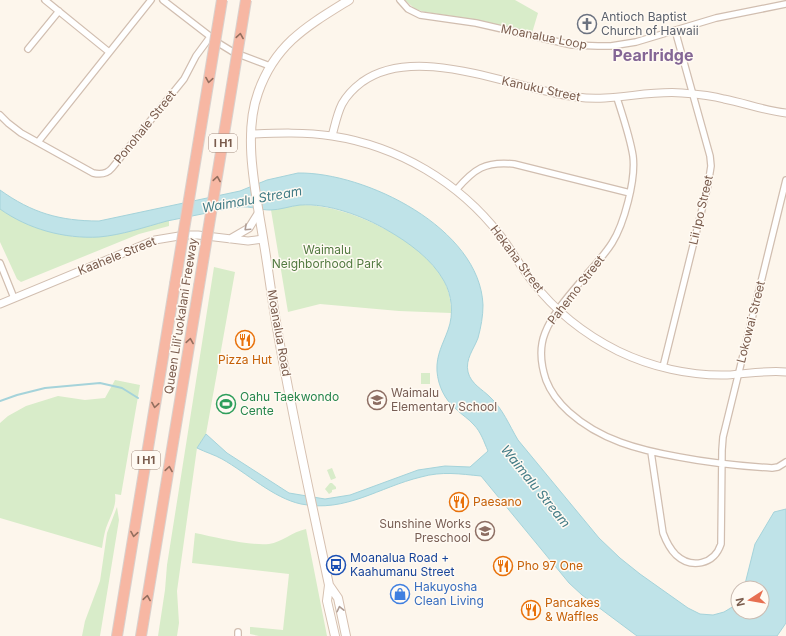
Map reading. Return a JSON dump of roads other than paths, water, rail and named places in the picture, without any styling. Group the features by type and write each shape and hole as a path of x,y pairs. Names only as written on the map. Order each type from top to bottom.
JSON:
{"highway":[{"name":"Queen Liliʻuokalani Freeway","path":"117,636 222,0"},
{"name":"Queen Liliʻuokalani Freeway","path":"141,636 246,0"}],"main road":[{"name":"Moanalua Road","path":"335,636 327,601 329,584 275,318 259,212 251,134 255,101 270,66 278,54 292,39 349,0"},
{"name":"Moanalua Road","path":"329,584 338,598 346,636"}],"street":[{"path":"45,0 110,52"},
{"path":"38,142 152,0"},
{"path":"163,0 210,37 233,52 270,66"},
{"name":"Moanalua Loop","path":"400,0 408,9 420,15 476,23 572,45 612,46 636,42 716,18 786,4"},
{"path":"28,48 59,11"},
{"name":"Lii Ipo Street","path":"663,367 710,170 710,156 675,30"},
{"name":"Ponohale Street","path":"0,114 12,127 93,172 99,174 107,172 184,79 196,56 210,37"},
{"name":"Kanuku Street","path":"332,136 342,103 352,91 374,75 387,70 402,67 426,67 470,73 575,97 598,99 658,93 693,93 724,98 767,110 786,112"},
{"name":"Pahemo Street","path":"617,98 633,157 630,193 621,224 612,243 547,327 542,347 544,373 552,392 564,407 590,428 622,443 651,452 722,464 772,468 778,467 786,462"},
{"name":"Hekaha Street","path":"251,134 302,133 332,136 367,144 397,155 427,170 456,190 480,212 508,246 532,281 558,311 579,328 608,346 639,360 663,367 703,374 786,372"},
{"path":"456,190 467,177 480,169 491,164 506,163 630,193"},
{"name":"Lokowai Street","path":"651,452 665,539 676,555 684,561 694,564 710,560 717,553 721,544 722,450 726,422 786,180"},
{"path":"230,239 249,228 259,212"},
{"name":"Kaahele Street","path":"0,304 155,240 185,235 251,241 263,239"},
{"path":"0,263 14,298"}],"water":[{"name":"Waimalu Stream","path":"298,173 325,175 355,182 385,194 414,210 441,229 462,252 477,277 483,305 482,322 478,338 470,354 467,367 469,376 477,386 495,402 506,417 518,440 599,538 640,574 688,608 700,614 713,615 730,608 730,620 770,620 770,580 746,580 755,544 774,512 786,509 786,623 777,636 637,636 582,595 569,583 481,476 451,474 429,475 406,481 348,502 317,506 301,504 280,496 222,459 197,448 206,434 227,453 289,493 325,499 350,495 418,470 445,466 470,467 488,451 476,428 452,405 443,392 439,382 437,365 440,350 451,318 451,305 447,286 433,265 426,258 403,240 378,225 356,215 322,206 300,205 270,210 244,207 167,221 116,234 99,237 86,237 60,234 34,227 0,209 0,190 23,205 47,214 85,221 99,221 240,191 267,180"}],"waterway":[{"path":"0,401 45,388 100,383 122,388 138,398"}],"place":[{"name":"Antioch Baptist Church of Hawaii","path":"587,24"},
{"name":"Pizza Hut","path":"245,340"},
{"name":"Waimalu Elementary School","path":"377,400"},
{"name":"Oahu Taekwondo Cente","path":"226,404"},
{"name":"Paesano","path":"459,502"},
{"name":"Sunshine Works Preschool","path":"485,531"},
{"name":"Moanalua Road + Kaahumanu Street","path":"336,565"},
{"name":"Pho 97 One","path":"503,566"},
{"name":"Hakuyosha Clean Living","path":"400,594"},
{"name":"Pancakes & Waffles","path":"531,610"}],"district":[{"name":"Pearlridge","path":"653,55"}],"park label":[{"name":"Waimalu Neighborhood Park","path":"327,257"}]}
